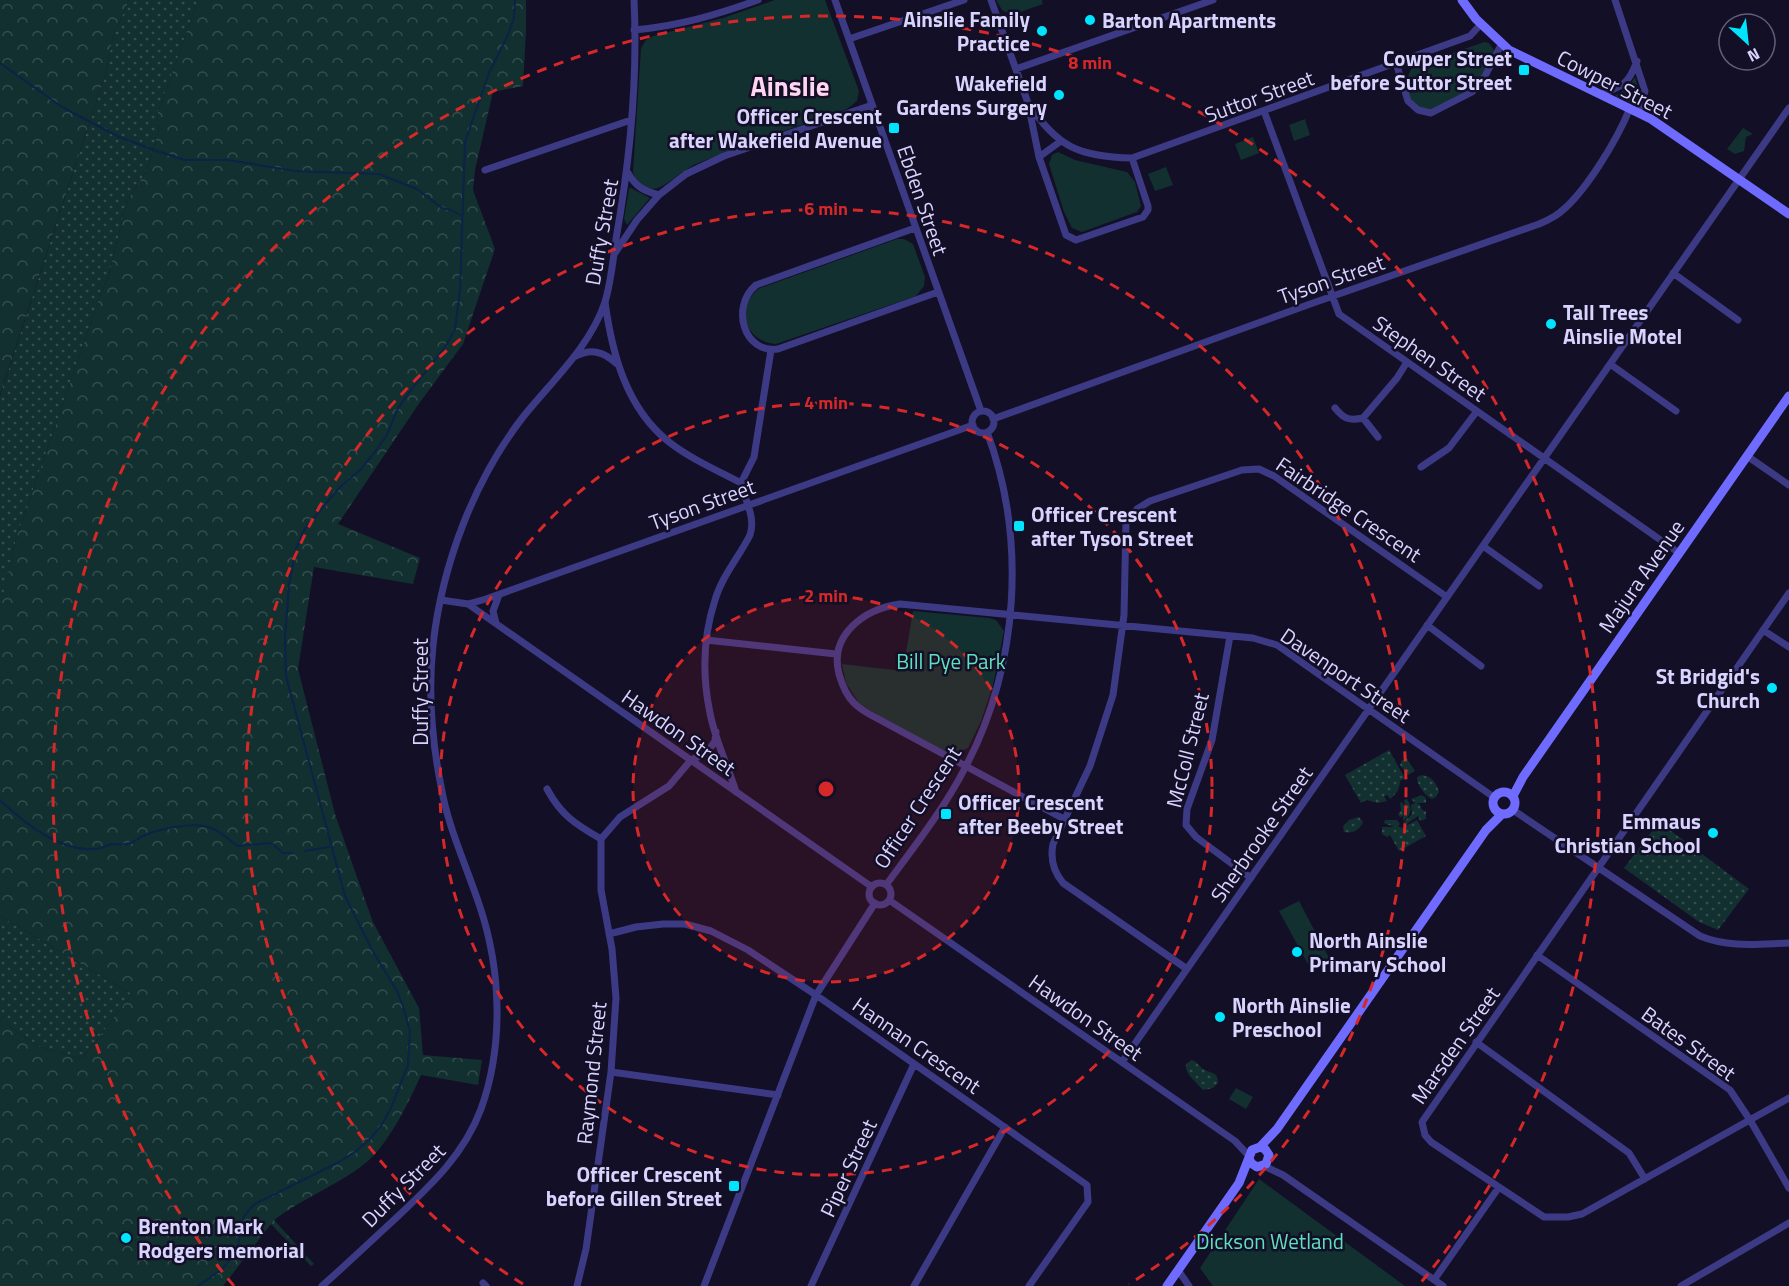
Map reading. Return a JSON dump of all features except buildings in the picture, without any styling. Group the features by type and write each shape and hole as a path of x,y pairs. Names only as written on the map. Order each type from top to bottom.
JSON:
{"main road":[{"name":"Cowper Street","path":"1462,0 1481,24 1509,50 1640,113 1789,214"},
{"name":"Majura Avenue","path":"1504,795 1523,777 1789,396"},
{"path":"1504,795 1515,802 1513,810 1508,813 1498,811 1493,803 1504,795"},
{"path":"1167,1286 1239,1183 1253,1152 1276,1129 1498,811"},
{"path":"1239,1183 1266,1161 1276,1129"},
{"path":"1253,1152 1265,1149 1266,1161"},
{"path":"1253,1152 1254,1165 1266,1161"}],"street":[{"name":"Duffy Street","path":"322,1286 452,1163 466,1142 481,1108 491,1072 497,997 494,964 481,907 459,852 441,788 433,723 432,663 441,600 461,532 490,469 522,418 574,357 605,302 628,172 633,97 634,0"},
{"path":"634,30 669,27 707,18 758,0"},
{"name":"Ebden Street","path":"835,0 981,411"},
{"path":"849,39 964,0"},
{"path":"991,0 1028,103 1038,158 1066,235 1076,240 1143,217 1149,206 1132,158"},
{"path":"1016,69 1212,0"},
{"path":"1615,0 1645,91 1640,113"},
{"name":"Suttor Street","path":"1028,103 1042,125 1061,141 1080,151 1105,157 1132,158 1470,36 1481,24"},
{"path":"1396,63 1408,101 1418,110 1431,113 1472,92 1482,82 1502,43"},
{"path":"1600,94 1616,90 1624,84 1631,76 1637,61"},
{"path":"614,255 637,220 659,195 686,174 704,164 872,105"},
{"name":"Tyson Street","path":"993,418 1556,216 1569,204 1592,175 1624,123 1630,108"},
{"name":"Sherbrooke Street","path":"1122,1062 1789,108"},
{"name":"Stephen Street","path":"1264,111 1339,314 1679,553"},
{"path":"485,170 631,120"},
{"path":"1038,158 1061,141"},
{"path":"628,172 634,183 641,189 659,195"},
{"path":"915,228 765,280 751,290 742,306 742,324 751,338 771,350 938,292"},
{"path":"1674,273 1738,320"},
{"path":"605,302 617,364 625,384 650,423 666,440 688,455 741,483"},
{"path":"736,792 710,715 704,658 715,599 752,528 752,516 741,483 754,457 771,350"},
{"path":"574,357 590,351 599,351 609,356 617,364"},
{"path":"1335,408 1347,419 1363,418 1407,362"},
{"path":"1610,364 1676,411"},
{"path":"981,411 988,412 993,418 993,425 987,432 977,431 973,425 974,417 981,411"},
{"path":"1421,467 1449,448 1477,411"},
{"path":"1363,418 1378,437"},
{"name":"Tyson Street","path":"441,600 468,604 499,595 973,425"},
{"name":"Officer Crescent","path":"886,885 939,811 966,766 988,715 1014,615 1012,544 1003,488 987,432"},
{"path":"1747,456 1789,485"},
{"name":"Fairbridge Crescent","path":"1187,969 1063,883 1054,869 1051,854 1064,819 1090,766 1113,695 1123,626 1126,522 1137,509 1150,501 1242,470 1260,469 1274,476 1447,597"},
{"path":"1483,546 1539,586"},
{"name":"Marsden Street","path":"1789,593 1422,1122 1425,1135 1431,1142 1544,1217 1568,1217 1581,1214 1789,1098"},
{"path":"496,624 493,611 499,595"},
{"name":"Hawdon Street","path":"468,604 872,887"},
{"name":"Davenport Street","path":"836,654 846,633 862,617 883,606 900,604 1253,638 1278,645 1369,709 1504,795"},
{"path":"1427,625 1480,666"},
{"path":"1763,630 1789,647"},
{"name":"McColl Street","path":"1230,636 1212,740 1187,809 1186,825 1196,837 1251,878"},
{"path":"706,640 836,654 843,687 854,703 869,714 1064,819"},
{"path":"547,789 573,823 601,839 620,817 669,786 691,760 709,751 715,741 716,732"},
{"path":"1513,810 1687,929 1715,942 1730,945 1789,943"},
{"name":"Raymond Street","path":"577,1286 586,1249 611,1072 616,998 609,934 601,890 601,839"},
{"path":"879,883 886,885 891,891 889,900 882,904 875,903 870,896 872,887 879,883"},
{"name":"Hawdon Street","path":"889,900 1253,1152"},
{"path":"705,1286 816,995 875,903"},
{"name":"Hannan Crescent","path":"609,934 636,927 685,924 711,931 748,950 1087,1185 1088,1202 1029,1286"},
{"name":"Bates Street","path":"1537,955 1730,1090 1789,1188"},
{"path":"1476,1042 1629,1153 1645,1179"},
{"name":"Piper Street","path":"812,1286 914,1064"},
{"path":"611,1072 778,1095"},
{"path":"914,1286 1005,1127"},
{"path":"1266,1161 1282,1175 1443,1286"},
{"path":"1434,1280 1499,1187"},
{"path":"1681,1286 1789,1223"},
{"path":"1178,1270 1189,1286"},
{"path":"329,1280 336,1286"}],"green space":[{"path":"0,0 129,0 113,37 106,72 0,395"},
{"path":"129,0 198,0 157,115 159,130 146,172 127,201 108,278 16,539 4,592 0,596 0,396 106,72 113,37"},
{"path":"198,0 526,0 523,86 493,92 475,170 473,190 495,249 463,344 418,405 338,524 420,558 413,584 314,567 298,669 335,814 365,900 373,922 419,1008 423,1055 482,1060 478,1085 421,1075 391,1132 368,1161 274,1220 314,1264 311,1266 271,1224 223,1286 0,1286 0,1020 40,1047 82,1059 132,994 0,916 0,596 4,591 16,539 108,278 127,201 146,172 159,130 157,115"},
{"path":"775,0 825,0 859,91 857,101 847,109 696,164 658,188 653,189 640,183 633,172 641,48 646,40"},
{"path":"996,0 1042,0 1043,4 1012,15 1002,10"},
{"path":"1484,42 1489,43 1494,50 1491,62 1486,72 1471,89 1430,112 1416,107 1407,87 1408,76 1413,67"},
{"path":"1635,77 1638,88 1634,104 1615,96 1628,87"},
{"path":"1305,119 1310,135 1294,141 1289,125"},
{"path":"1743,128 1753,134 1746,137 1744,151 1735,154 1727,149"},
{"path":"1253,137 1259,153 1241,160 1235,144"},
{"path":"1058,152 1075,160 1127,172 1135,182 1141,206 1137,212 1082,232 1072,228 1064,212 1049,164 1052,155"},
{"path":"1166,167 1173,185 1155,191 1148,174"},
{"path":"631,188 650,198 627,225 624,219"},
{"path":"897,239 904,239 913,244 925,277 924,286 916,296 776,344 765,342 751,331 745,315 751,297 758,289"},
{"name":"Bill Pye Park","path":"913,611 989,618 996,620 1004,631 993,685 981,721 968,748 957,753 948,753 882,718 859,703 846,683 842,664 903,671"},
{"path":"1389,750 1405,778 1400,781 1396,793 1390,799 1387,795 1384,796 1387,801 1378,803 1366,800 1361,803 1345,775"},
{"path":"1407,759 1415,771 1408,775 1400,765 1402,760"},
{"path":"1422,775 1431,778 1435,783 1439,792 1436,797 1432,799 1418,783 1417,777"},
{"path":"1422,795 1426,798 1426,803 1417,803 1422,810 1426,811 1426,819 1420,821 1418,816 1405,825 1403,823 1412,814 1411,805 1415,803 1411,799"},
{"path":"1407,799 1410,812 1403,821 1406,810 1404,800"},
{"path":"1402,802 1405,807 1403,816 1400,817 1398,814"},
{"path":"1359,817 1363,822 1358,829 1353,832 1344,832 1343,826 1349,820"},
{"path":"1385,820 1397,820 1400,824 1398,826 1402,828 1417,820 1426,836 1399,851 1390,835 1387,837 1382,834 1382,827 1394,827 1384,823"},
{"path":"1659,822 1749,889 1718,930 1699,922 1624,868"},
{"path":"1299,901 1329,958 1310,968 1279,911"},
{"path":"0,916 132,994 82,1059 40,1047 0,1020"},
{"path":"1192,1060 1203,1069 1216,1075 1218,1083 1213,1088 1203,1090 1189,1074 1186,1064"},
{"path":"1236,1088 1253,1097 1246,1109 1229,1099"},
{"name":"Dickson Wetland","path":"1259,1179 1405,1286 1213,1286 1200,1268"}],"waterway":[{"path":"198,1286 220,1271 233,1256 239,1242 244,1216 255,1204 339,1162 369,1140 381,1126 391,1108 408,1065 410,1032 403,1006 345,896 286,676 285,638 289,585 296,549 304,530 338,489 361,469 375,452 387,435 397,410 446,346 455,329 460,290 465,142 489,73 514,18 515,0"},
{"path":"0,63 62,107 119,137 157,151 185,160 228,160 295,171 379,174 417,189 442,208 460,215"},
{"path":"0,800 43,834 56,841 82,849 127,844 158,831 195,825 214,829 238,846 271,843 283,853 293,853"},
{"path":"305,851 329,847"}],"place":[{"name":"Barton Apartments","path":"1090,20"},
{"name":"Ainslie Family Practice","path":"1042,31"},
{"name":"Cowper Street before Suttor Street","path":"1524,70"},
{"name":"Wakefield Gardens Surgery","path":"1059,95"},
{"name":"Officer Crescent after Wakefield Avenue","path":"894,128"},
{"name":"Tall Trees Ainslie Motel","path":"1551,324"},
{"name":"Officer Crescent after Tyson Street","path":"1019,526"},
{"name":"St Bridgid's Church","path":"1772,688"},
{"name":"Officer Crescent after Beeby Street","path":"946,814"},
{"name":"Emmaus Christian School","path":"1713,833"},
{"name":"North Ainslie Primary School","path":"1297,952"},
{"name":"North Ainslie Preschool","path":"1220,1017"},
{"name":"Officer Crescent before Gillen Street","path":"734,1186"},
{"name":"Brenton Mark Rodgers memorial","path":"126,1238"}],"district":[{"name":"Ainslie","path":"790,85"}]}
